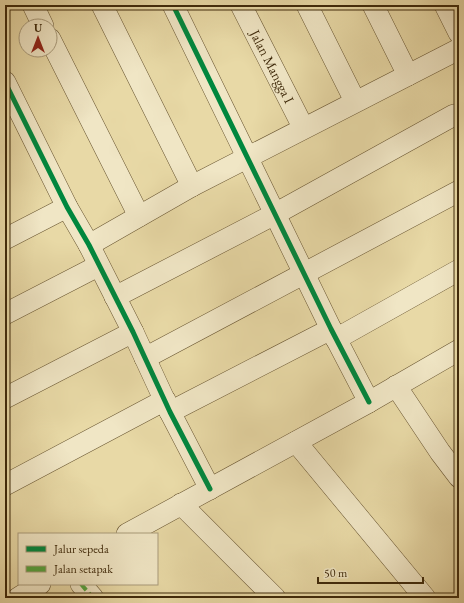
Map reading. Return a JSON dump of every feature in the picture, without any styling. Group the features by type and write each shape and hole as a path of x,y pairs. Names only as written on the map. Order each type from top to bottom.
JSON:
{"street":[{"path":"33,5 39,18"},
{"path":"102,5 192,186"},
{"path":"174,5 304,275 369,402"},
{"name":"Jalan Mangga I","path":"241,5 303,127"},
{"path":"307,5 355,101"},
{"path":"373,5 408,75"},
{"path":"445,5 459,33"},
{"path":"89,245 248,156 459,49"},
{"path":"58,55 139,216"},
{"path":"5,82 67,207 89,245 98,266 133,332 210,489"},
{"path":"115,297 275,214 454,115 459,114"},
{"path":"145,358 304,275 459,191"},
{"path":"5,239 67,207"},
{"path":"5,314 98,266"},
{"path":"5,485 168,406 333,334 459,270"},
{"path":"5,398 133,332"},
{"path":"129,533 396,386 457,355"},
{"path":"396,386 440,452 459,477"},
{"path":"296,442 425,598"},
{"path":"181,504 275,598"},
{"path":"18,598 38,585"},
{"path":"82,585 93,598"}],"marked path":[{"path":"82,585 93,598"}],"cycle path":[{"path":"173,5 331,329 369,402"},
{"path":"5,82 67,207 89,245 133,332 170,412 210,489"}]}
